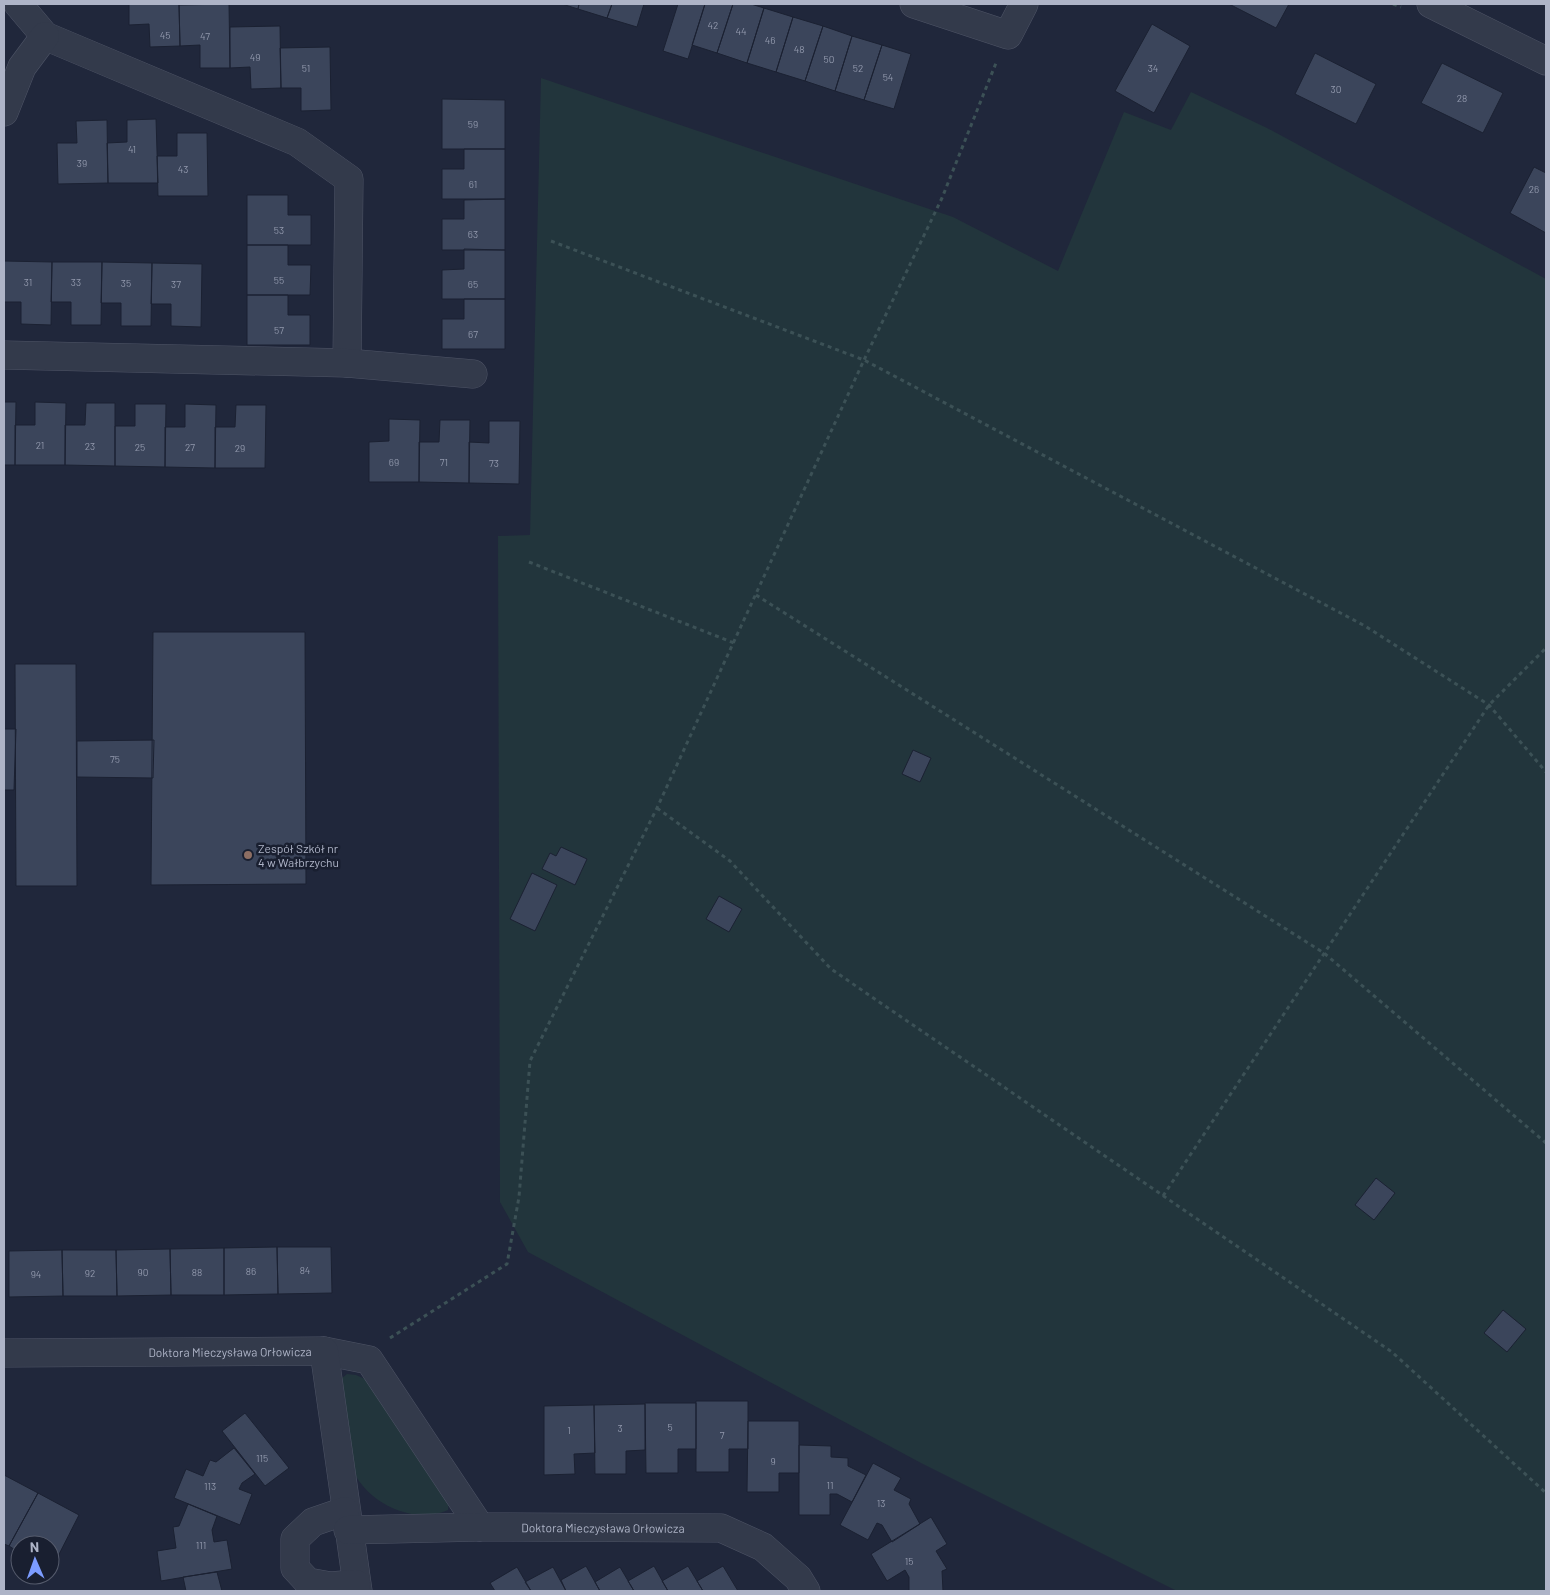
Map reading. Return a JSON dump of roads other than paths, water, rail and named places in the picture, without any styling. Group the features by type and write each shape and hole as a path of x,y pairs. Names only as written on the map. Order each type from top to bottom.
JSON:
{"street":[{"path":"18,4 45,36 297,142 349,179 347,363"},
{"path":"914,4 1008,35 1024,4"},
{"path":"1431,4 1546,61"},
{"path":"4,112 22,67 45,36"},
{"path":"4,355 347,363 473,374"},
{"path":"324,1351 369,1360 480,1527"},
{"name":"Doktora Mieczysława Orłowicza","path":"4,1353 324,1351 346,1521 357,1587 330,1586 308,1582 295,1568 295,1539 313,1522 346,1521 480,1527 721,1528 763,1547 798,1578 806,1591"}],"place":[{"name":"Zespół Szkół nr 4 w Wałbrzychu","path":"248,855"}]}
